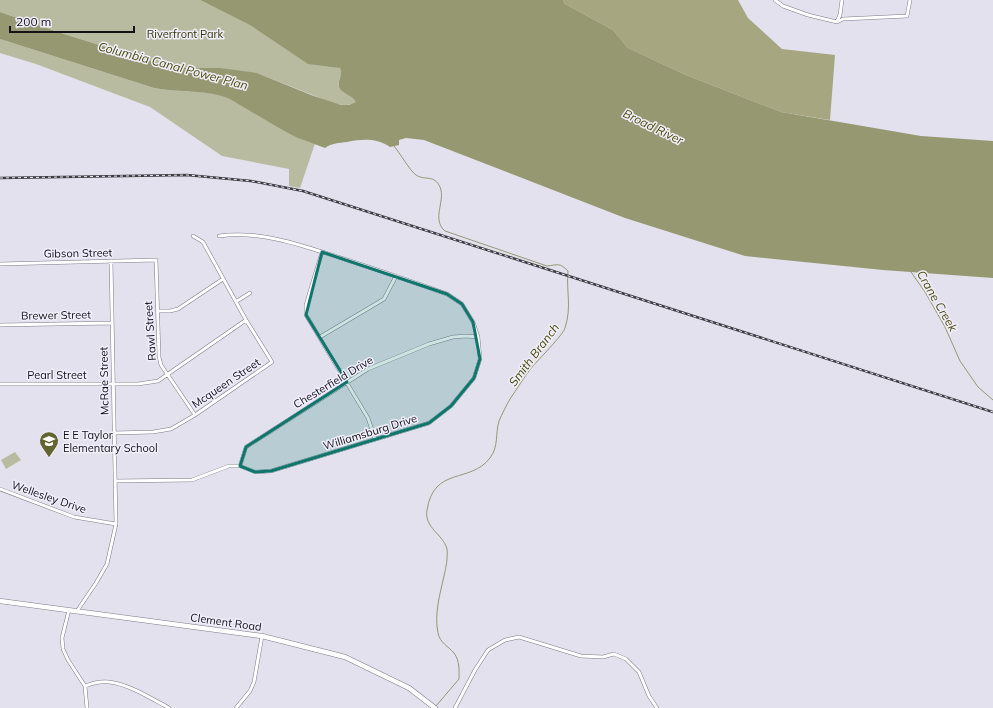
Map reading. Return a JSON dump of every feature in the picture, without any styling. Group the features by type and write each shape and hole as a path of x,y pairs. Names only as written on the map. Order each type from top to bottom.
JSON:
{"street":[{"path":"776,0 783,6 837,22 843,19 907,16 910,0"},
{"path":"837,22 840,15 842,0"},
{"name":"Mcqueen Street","path":"114,433 163,431 179,425 272,362 246,320 237,301 203,242 193,236"},
{"name":"Williamsburg Drive","path":"115,481 192,480 229,466 240,466 255,472 271,471 428,424 451,406 474,378 480,359 478,337 473,322 462,304 447,294 300,245 261,236 219,236"},
{"path":"322,252 306,305 306,315 368,418 375,439"},
{"name":"Gibson Street","path":"0,264 156,260"},
{"name":"Rawl Street","path":"156,260 159,356 161,365 195,415"},
{"name":"McRae Street","path":"77,611 107,564 116,524 111,261"},
{"path":"320,337 384,299 396,276"},
{"path":"158,311 178,309 223,279"},
{"path":"237,301 250,293"},
{"name":"Pearl Street","path":"0,384 113,384 149,383 158,381 246,320"},
{"name":"Brewer Street","path":"0,325 112,323"},
{"name":"Chesterfield Drive","path":"240,466 246,447 368,369 429,344 453,337 478,337"},
{"name":"Wellesley Drive","path":"0,490 74,517 116,524"},
{"name":"Clement Road","path":"0,601 262,636 345,657 409,688 435,708"},
{"path":"69,610 62,638 63,648 68,660 85,686 87,708"},
{"path":"236,708 254,682 262,636"},
{"path":"454,708 488,650 505,640 519,637 581,656 603,657 614,654 626,659 639,672 649,696 657,708"},
{"path":"85,686 108,681 123,684 169,708"}],"highlighted area":[{"path":"322,252 447,294 462,304 473,322 480,359 474,378 451,406 429,423 271,471 255,472 240,466 246,447 347,382 306,315"}],"green space":[{"name":"Riverfront Park","path":"0,0 200,0 340,68 341,73 338,85 357,102 350,105 343,105 329,102 300,188 289,186 289,169 222,156 150,107 36,64 0,53 0,39 154,88 212,93 230,98 284,131 311,143 325,100 257,73 183,68 157,63 0,12"},
{"path":"15,452 21,460 6,469 1,460"}],"shaded area":[{"path":"563,0 738,0 748,18 782,49 835,55 830,120 781,112 686,75 628,48 613,30 565,4"}],"water":[{"name":"Broad River","path":"200,0 563,0 565,4 613,30 628,48 686,75 781,112 921,136 993,141 993,278 883,270 745,256 625,218 424,140 406,138 399,140 399,145 390,147 380,142 358,140 330,145 325,148 284,131 230,99 202,92 154,88 0,39 0,12 157,63 183,68 220,68 257,73 311,95 341,105 349,105 356,102 339,87 341,74 340,68 308,64 250,25"}],"waterway":[{"name":"Smith Branch","path":"394,146 416,175 435,180 438,183 441,192 439,221 445,231 547,266 560,265 568,271 568,313 565,328 556,341 532,367 510,399 499,421 495,449 490,458 482,466 473,471 445,481 437,487 431,496 427,510 428,522 442,539 447,549 446,566 437,611 438,633 442,642 456,656 459,669 459,679 436,706"},
{"name":"Crane Creek","path":"911,272 925,292 945,327 960,361 978,387 993,400"}],"railway":[{"path":"0,178 187,175 251,181 303,191 993,412"}],"place":[{"name":"E E Taylor Elementary School","path":"49,458"}],"water label":[{"name":"Columbia Canal Power Plan","path":"173,66"}]}
